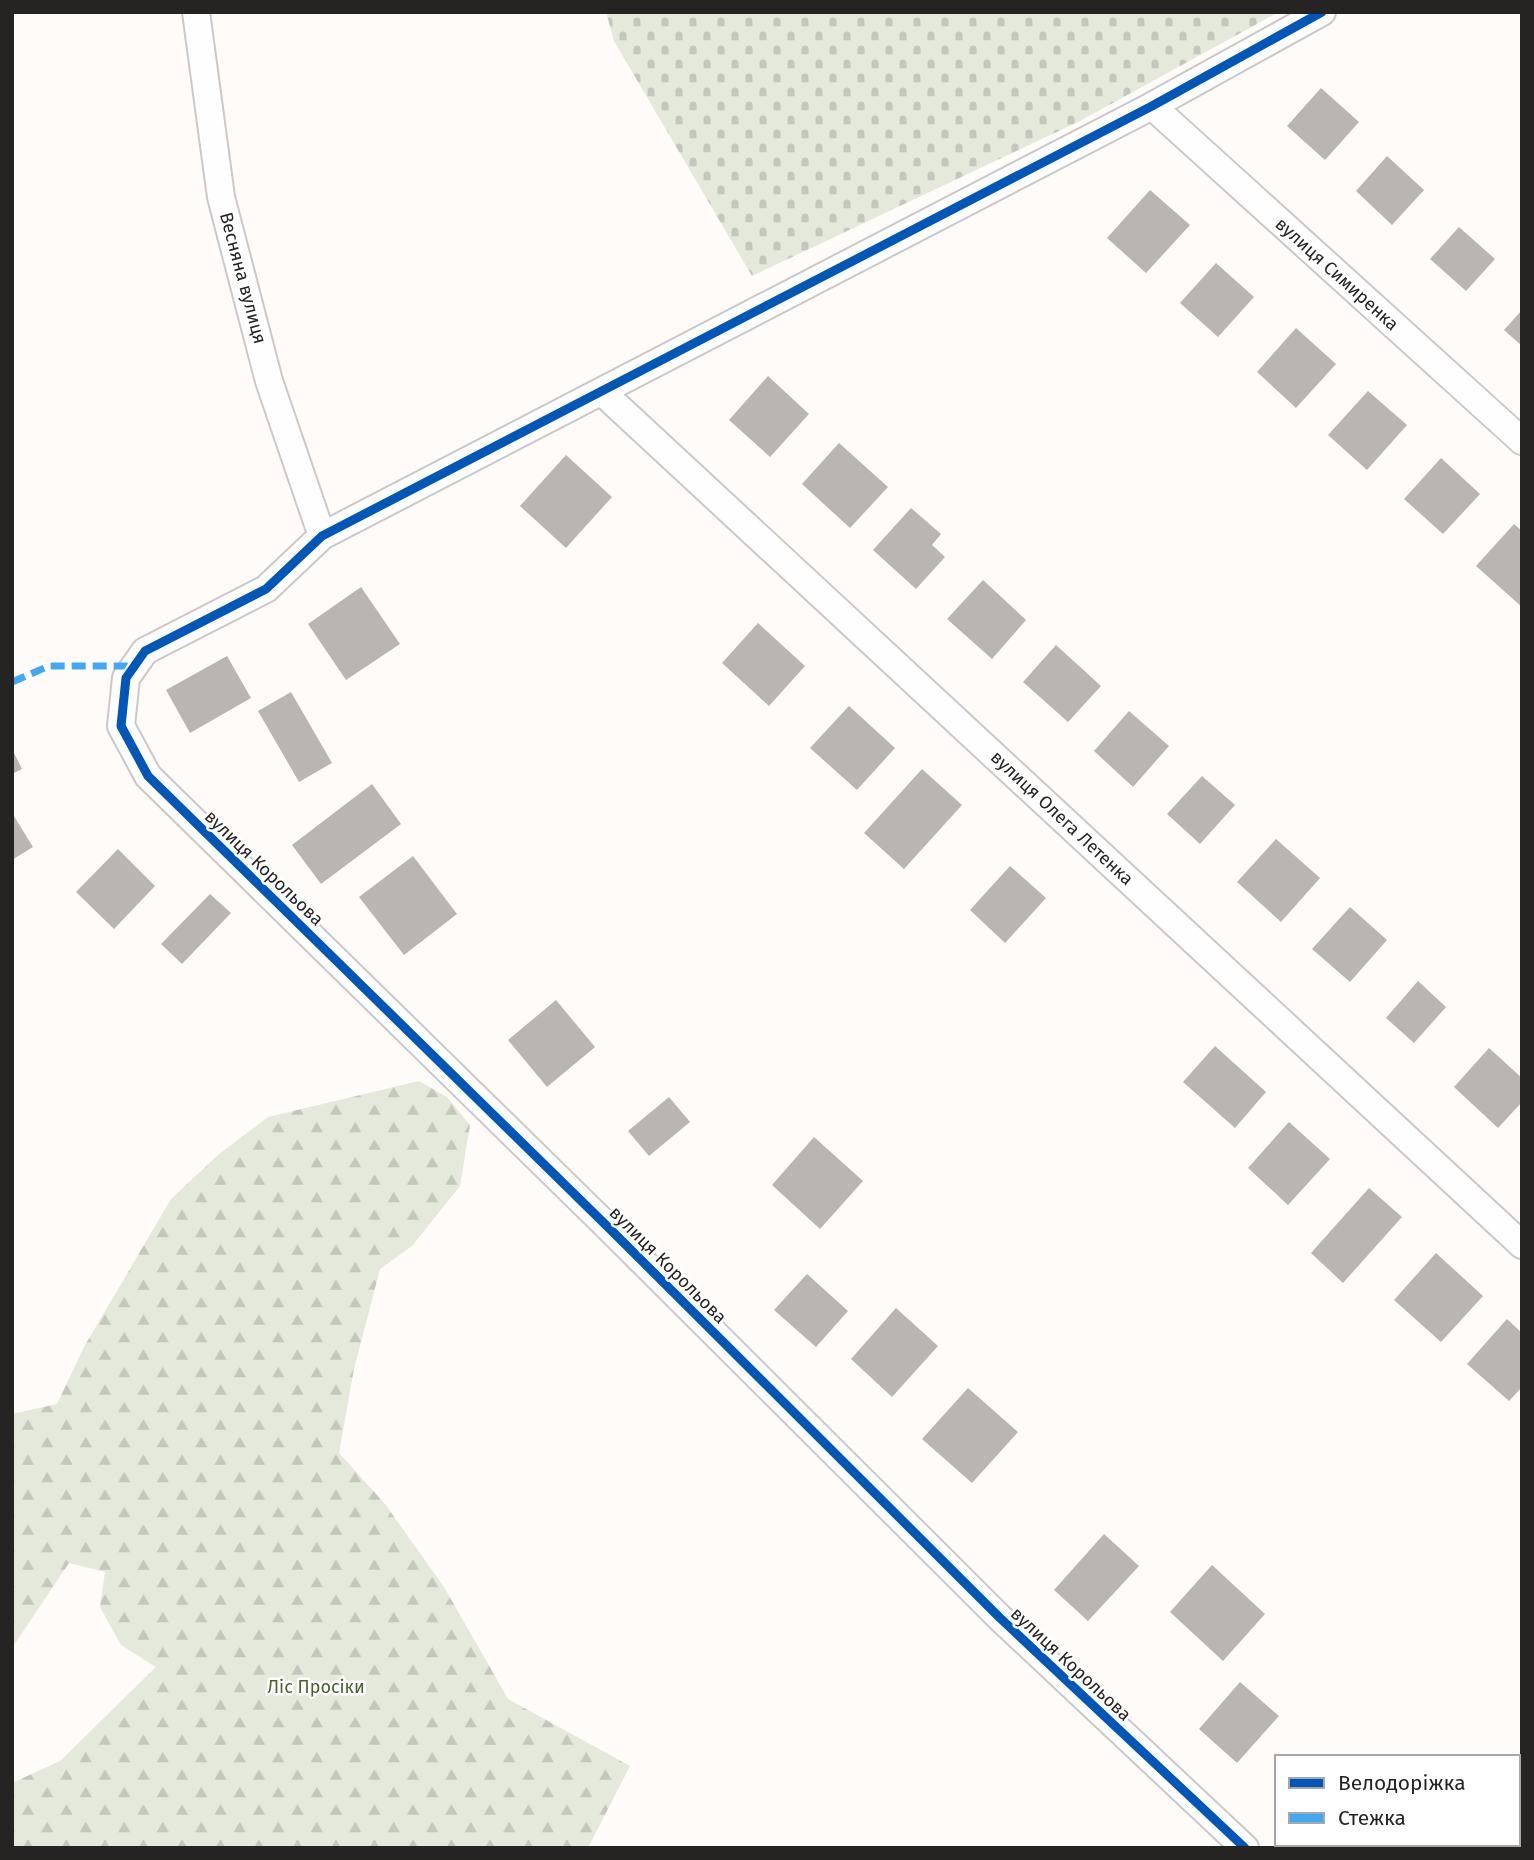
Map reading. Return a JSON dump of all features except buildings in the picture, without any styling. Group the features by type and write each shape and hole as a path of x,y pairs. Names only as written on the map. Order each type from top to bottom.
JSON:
{"street":[{"name":"Весняна вулиця","path":"196,12 221,197 270,381 322,536"},
{"path":"322,536 1152,106 1322,12"},
{"name":"вулиця Симиренка","path":"1152,106 1522,441"},
{"name":"вулиця Олега Летенка","path":"602,392 1522,1245"},
{"name":"вулиця Корольова","path":"322,536 266,589 145,651 126,678 121,726 148,776 603,1222 999,1617 1244,1848"}],"green space":[{"path":"606,12 1279,12 1078,122 752,276 614,41"},
{"name":"Ліс Просіки","path":"419,1081 447,1097 470,1125 460,1186 412,1246 380,1269 354,1369 339,1453 385,1504 444,1587 508,1699 630,1766 588,1848 12,1848 12,1783 60,1761 156,1667 121,1645 100,1607 105,1572 69,1563 12,1648 12,1414 57,1404 84,1347 171,1199 218,1155 268,1117"}],"marked path":[{"path":"12,682 49,666 135,666"}],"cycle path":[{"path":"1245,1848 999,1617 613,1232 148,776 121,726 126,678 145,651 266,589 322,536 1152,106 1322,12"}]}
